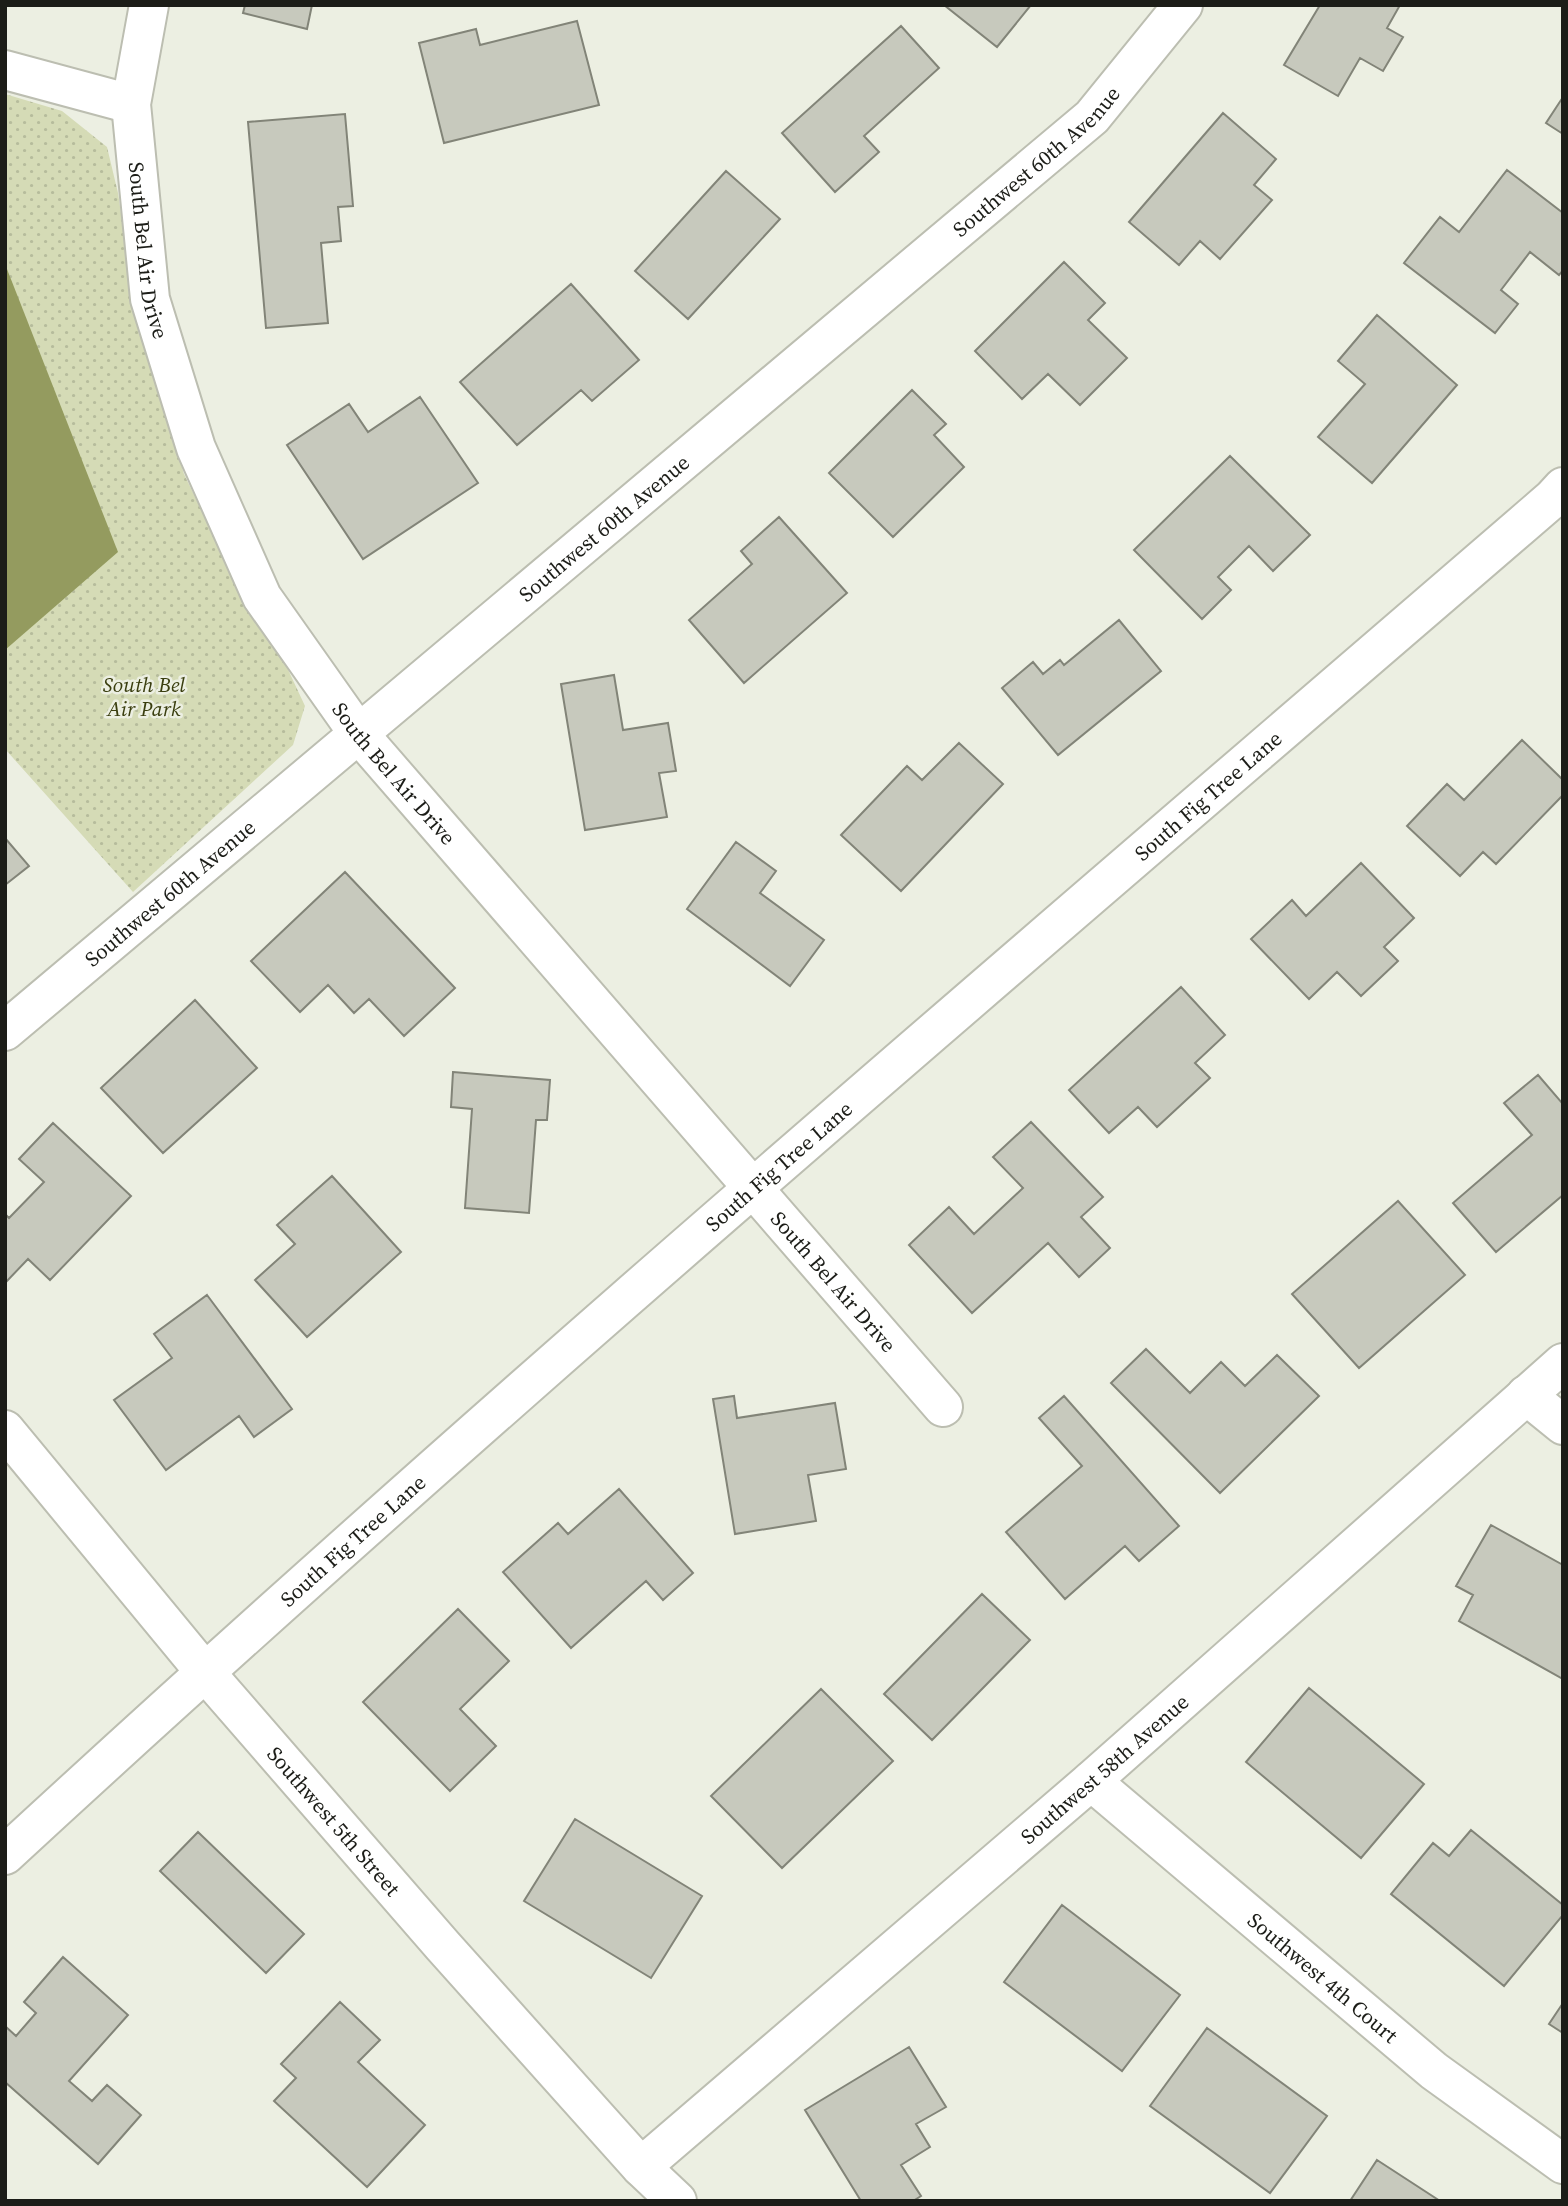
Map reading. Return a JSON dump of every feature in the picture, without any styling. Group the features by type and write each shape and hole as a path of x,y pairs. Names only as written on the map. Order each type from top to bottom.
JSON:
{"street":[{"name":"South Bel Air Drive","path":"149,5 131,104 150,299 196,449 262,597 359,733 943,1407"},
{"name":"Southwest 60th Avenue","path":"5,1031 1091,117 1183,5"},
{"path":"5,70 131,104"},
{"name":"South Fig Tree Lane","path":"5,1855 204,1671 754,1188 1510,536 1563,487"},
{"name":"Southwest 58th Avenue","path":"641,2167 1091,1782 1563,1363"},
{"path":"1526,1395 1563,1425"},
{"name":"Southwest 5th Street","path":"5,1430 204,1671 443,1946 641,2167 677,2201"},
{"name":"Southwest 4th Court","path":"1091,1782 1434,2071 1563,2164"}],"green space":[{"name":"South Bel Air Park","path":"5,94 62,111 107,147 118,193 137,323 184,474 245,601 284,661 305,706 293,745 133,892 5,749"}],"shaded area":[{"path":"5,264 118,552 5,650"}],"building":[{"path":"245,5 312,5 307,29 243,13"},
{"path":"944,5 1031,5 997,47"},
{"path":"1320,5 1400,5 1387,28 1403,37 1383,71 1360,58 1338,96 1284,65"},
{"path":"577,21 599,105 444,143 419,43 476,29 480,45"},
{"path":"901,26 939,68 864,136 879,152 835,192 782,133"},
{"path":"1563,97 1563,134 1546,123"},
{"path":"1223,113 1276,159 1254,185 1272,200 1220,259 1200,241 1179,265 1129,222"},
{"path":"345,114 353,206 338,207 341,241 321,243 328,323 266,328 248,122"},
{"path":"1507,170 1563,213 1563,270 1559,275 1530,252 1501,290 1518,304 1495,333 1404,263 1440,217 1459,232"},
{"path":"726,171 780,219 688,319 635,271"},
{"path":"1064,262 1105,303 1088,320 1127,358 1080,405 1048,374 1022,399 975,351"},
{"path":"571,284 639,360 592,401 581,390 517,445 460,382"},
{"path":"1377,315 1457,385 1372,483 1318,437 1365,384 1338,361"},
{"path":"912,390 946,424 934,435 964,467 893,537 829,473"},
{"path":"420,397 478,483 363,559 287,445 349,404 368,432"},
{"path":"1230,456 1310,535 1273,571 1249,546 1218,577 1231,590 1202,619 1134,550"},
{"path":"779,517 847,593 744,683 689,620 752,564 741,551"},
{"path":"1119,620 1161,671 1058,755 1002,688 1033,662 1043,674 1060,660 1064,665"},
{"path":"614,675 623,730 668,723 676,771 659,773 667,817 585,830 561,684"},
{"path":"1522,740 1563,780 1563,795 1496,864 1483,852 1460,876 1407,826 1447,784 1464,800"},
{"path":"959,743 1003,784 901,891 841,835 907,766 922,780"},
{"path":"5,838 29,866 5,885"},
{"path":"736,842 776,871 760,893 824,940 790,986 687,909"},
{"path":"1361,863 1414,918 1384,947 1398,961 1361,996 1337,972 1309,999 1251,939 1292,900 1306,916"},
{"path":"345,872 455,988 404,1036 369,999 354,1013 328,985 300,1012 251,961"},
{"path":"1181,987 1225,1035 1195,1063 1210,1078 1157,1127 1138,1107 1109,1133 1069,1090"},
{"path":"195,1000 257,1068 163,1153 101,1088"},
{"path":"453,1072 550,1080 547,1120 536,1120 529,1213 465,1208 472,1109 451,1107"},
{"path":"1538,1075 1563,1104 1563,1195 1496,1252 1453,1203 1532,1135 1504,1103"},
{"path":"1031,1122 1103,1197 1081,1217 1110,1248 1079,1277 1048,1243 972,1313 909,1245 949,1207 974,1234 1023,1188 993,1157"},
{"path":"53,1123 131,1196 50,1280 28,1259 6,1282 5,1214 9,1218 44,1182 19,1159"},
{"path":"332,1176 401,1252 307,1337 255,1280 295,1244 277,1225"},
{"path":"1398,1201 1465,1275 1359,1368 1292,1294"},
{"path":"207,1295 292,1409 254,1437 239,1416 166,1470 114,1400 172,1358 154,1334"},
{"path":"1146,1349 1190,1393 1221,1362 1245,1386 1277,1355 1319,1396 1220,1493 1111,1383"},
{"path":"734,1396 737,1418 835,1403 846,1469 808,1475 816,1521 735,1534 713,1399"},
{"path":"1064,1396 1179,1526 1139,1561 1125,1546 1065,1599 1006,1532 1082,1466 1039,1418"},
{"path":"619,1489 693,1573 663,1600 646,1581 571,1648 503,1572 558,1523 568,1534"},
{"path":"1491,1525 1563,1565 1563,1679 1459,1621 1473,1595 1456,1586"},
{"path":"982,1594 1030,1640 932,1740 884,1694"},
{"path":"458,1609 509,1661 460,1709 496,1746 450,1791 363,1702"},
{"path":"1309,1688 1424,1784 1361,1858 1246,1762"},
{"path":"821,1689 893,1761 782,1868 711,1796"},
{"path":"575,1819 702,1896 651,1978 524,1901"},
{"path":"1471,1830 1563,1905 1563,1915 1504,1986 1391,1894 1433,1843 1449,1856"},
{"path":"198,1832 304,1934 266,1973 160,1871"},
{"path":"1062,1905 1180,1995 1122,2071 1004,1982"},
{"path":"63,1957 128,2015 69,2081 92,2101 107,2085 141,2115 98,2164 5,2082 5,2026 16,2036 36,2013 24,2002"},
{"path":"340,2002 380,2040 358,2062 425,2125 367,2187 274,2101 296,2078 281,2064"},
{"path":"1563,2003 1563,2033 1549,2024"},
{"path":"1207,2028 1327,2116 1270,2193 1150,2106"},
{"path":"909,2047 946,2107 916,2124 930,2147 901,2165 921,2196 913,2201 861,2201 805,2110"},
{"path":"1377,2160 1440,2201 1350,2201"}]}
